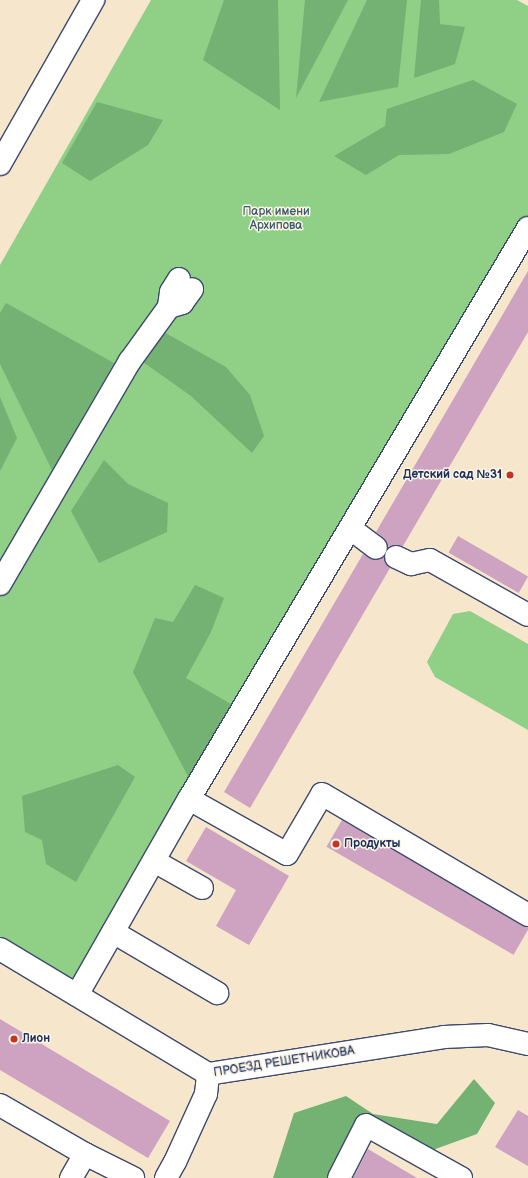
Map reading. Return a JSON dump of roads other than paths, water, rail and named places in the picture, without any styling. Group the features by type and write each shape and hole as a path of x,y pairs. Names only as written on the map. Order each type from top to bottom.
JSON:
{"street":[{"path":"0,164 93,0"},
{"path":"77,995 189,799 351,529 528,228"},
{"path":"0,584 130,361 169,307 182,303 186,284"},
{"path":"351,529 376,548"},
{"path":"396,557 411,564 430,560 528,615"},
{"path":"189,799 287,854 322,794 528,915"},
{"path":"154,861 202,888"},
{"path":"113,932 217,993"},
{"name":"ПРОЕЗД РЕШЕТНИКОВА","path":"0,949 208,1074 444,1037 488,1035 528,1044"},
{"path":"166,1178 175,1162 206,1094 208,1074"},
{"path":"0,1105 85,1154 134,1178"},
{"path":"339,1178 366,1125 461,1178"},
{"path":"71,1178 85,1154"}],"place":[{"name":"Детский сад №31","path":"510,475"},
{"name":"Продукты","path":"336,844"},
{"name":"Лион","path":"14,1039"}],"park label":[{"name":"Парк имени Архипова","path":"276,219"}]}
